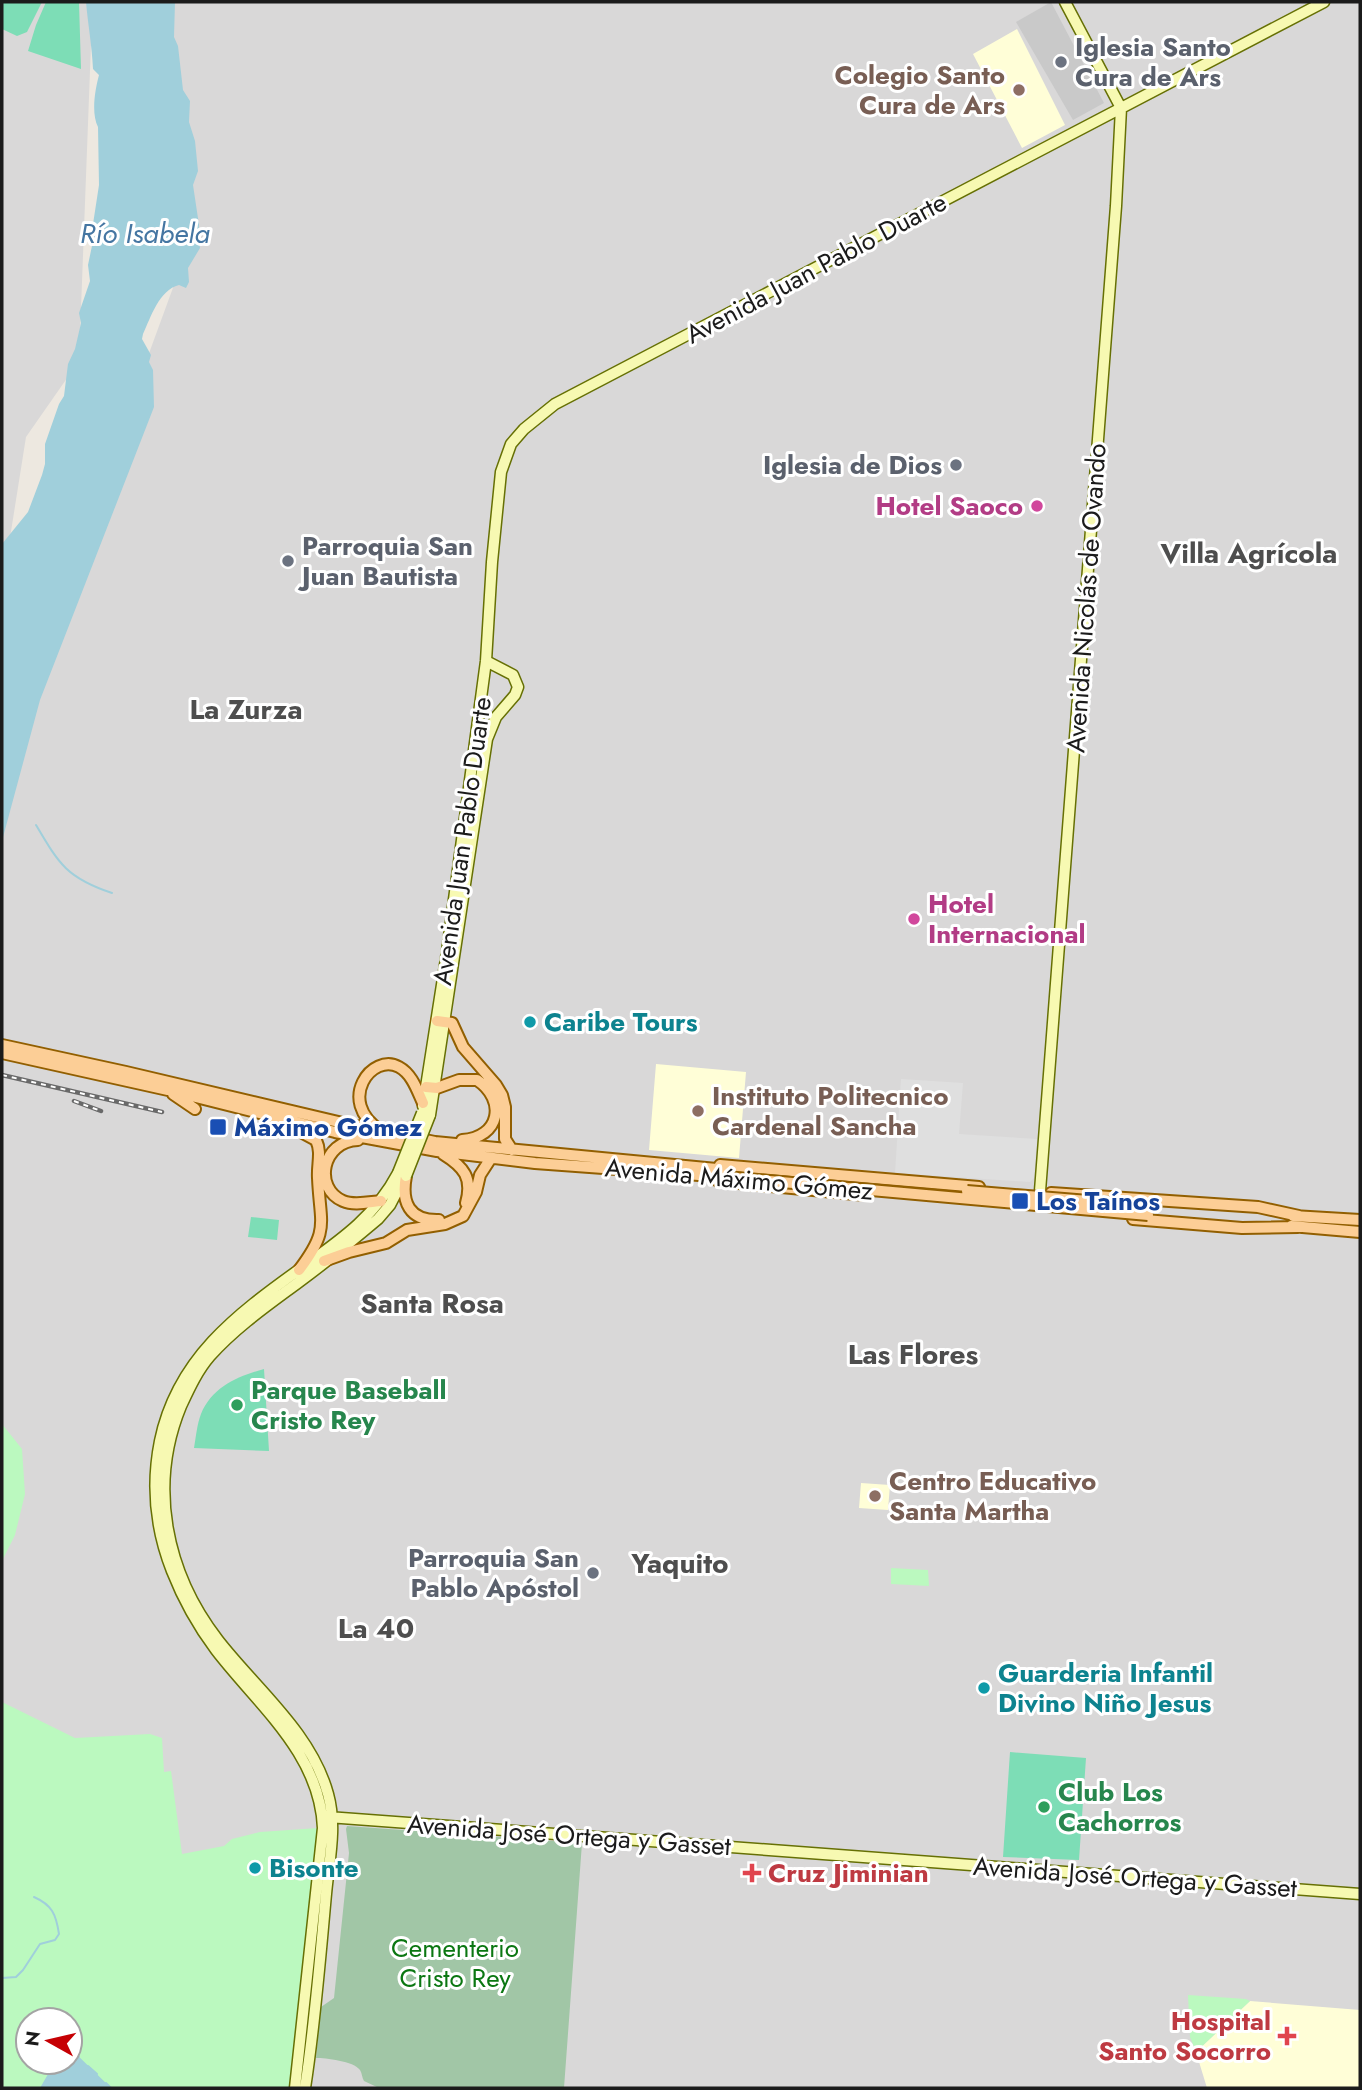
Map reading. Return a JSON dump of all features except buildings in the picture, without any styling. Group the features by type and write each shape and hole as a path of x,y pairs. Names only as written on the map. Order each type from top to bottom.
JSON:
{"main road":[{"path":"1065,2 1121,108"},
{"name":"Avenida Juan Pablo Duarte","path":"441,1021 486,661 499,480 511,444 524,429 555,404 1324,2"},
{"name":"Avenida Nicolás de Ovando","path":"1039,1208 1116,206 1121,108"},
{"name":"Avenida Juan Pablo Duarte","path":"441,1021 487,739 496,717 515,695 518,687 513,675 486,661"},
{"path":"166,1434 191,1385 210,1356 259,1312 377,1219 390,1205 425,1110 441,1021 452,1023 463,1047 500,1091 505,1107 505,1139 512,1150"},
{"path":"2,1045 125,1076"},
{"path":"2,1053 125,1076"},
{"path":"382,1132 365,1118 359,1104 359,1091 364,1079 373,1070 392,1064 401,1068 411,1078 425,1110"},
{"name":"Avenida Máximo Gómez","path":"125,1076 491,1158 615,1163"},
{"name":"Avenida Máximo Gómez","path":"125,1076 168,1090 370,1139 1298,1222 1360,1232"},
{"path":"430,1087 447,1086 459,1080 477,1080 493,1095 496,1108 490,1129 483,1135 436,1146"},
{"path":"168,1090 195,1109"},
{"path":"272,1116 311,1136 319,1146 317,1178 321,1231 317,1246 299,1270"},
{"path":"370,1139 346,1140 336,1147 328,1156 326,1178 336,1196 345,1202 381,1201"},
{"path":"401,1175 404,1195 411,1211 429,1220 447,1219 458,1213 466,1205 469,1191 467,1179 462,1168 436,1146"},
{"path":"615,1163 642,1157 839,1177 1258,1207 1298,1222"},
{"path":"324,1261 387,1243 407,1230 445,1224 463,1216 476,1192 480,1175 491,1158"},
{"path":"615,1163 636,1173 1229,1227 1298,1222"},
{"path":"305,2088 318,1974 327,1817 324,1780 309,1751 289,1722 225,1650 199,1611 173,1549 159,1475 174,1397 198,1356 234,1319 349,1234 381,1201 401,1175"},
{"name":"Avenida Máximo Gómez","path":"1298,1222 1360,1220"},
{"path":"295,2088 327,1817"},
{"name":"Avenida José Ortega y Gasset","path":"327,1817 1360,1894"}],"shaded area":[{"path":"2,2 87,2 92,18 79,361 26,437 2,588"},
{"path":"153,2 1360,2 1360,2088 2,2088 2,840 20,706 189,244"},
{"name":"Iglesia Santo Cura de Ars","path":"1051,2 1104,103 1073,120 1016,22"},
{"name":"Colegio Santo Cura de Ars","path":"1017,29 1065,125 1022,148 973,54"},
{"name":"Instituto Politecnico Cardenal Sancha","path":"656,1064 746,1072 739,1158 649,1150"},
{"path":"901,1079 963,1083 959,1134 1037,1139 1034,1178 1030,1182 895,1173"},
{"name":"Centro Educativo Santa Martha","path":"861,1483 890,1485 888,1510 859,1508"},
{"name":"Hospital Santo Socorro","path":"1250,2001 1360,2010 1360,2088 1207,2088 1196,2052"}],"green space":[{"path":"2,2 42,2 27,32 17,36 2,29"},
{"path":"46,2 79,2 81,69 28,51"},
{"path":"251,1217 279,1220 277,1240 248,1237"},
{"name":"Parque Baseball Cristo Rey","path":"264,1369 269,1451 194,1448 200,1418 212,1397 236,1379"},
{"path":"2,1424 22,1449 25,1494 15,1535 2,1561"},
{"path":"891,1568 928,1570 929,1586 891,1584"},
{"path":"2,1702 75,1738 150,1734 162,1738 164,1772 171,1771 182,1854 224,1846 232,1839 260,1832 318,1828 291,2088 2,2088"},
{"name":"Club Los Cachorros","path":"1010,1752 1086,1758 1079,1860 1003,1857"},
{"name":"Cementerio Cristo Rey","path":"347,1826 582,1843 564,2088 379,2088 364,2081 360,2070 352,2064 316,2058 321,2007 334,1998 349,1853"},
{"path":"1188,1995 1250,2001 1196,2052 1190,2037"}],"water":[{"name":"Río Isabela","path":"86,2 175,2 174,37 178,46 183,90 190,101 189,122 195,141 198,171 193,185 200,248 188,268 189,282 186,288 179,285 166,292 156,305 143,334 142,339 151,355 149,362 153,370 154,407 40,700 2,841 2,544 28,512 42,475 45,444 64,396 68,364 75,349 81,323 79,313 90,281 88,265 99,185 98,127 94,108 99,75 93,69"},
{"path":"84,2062 111,2088 40,2088 47,2076 84,2076"}],"waterway":[{"path":"36,825 66,868 84,882 112,893"},
{"path":"2,1978 16,1977 40,1944 55,1940 59,1934 52,1911 34,1897"},
{"path":"88,2066 97,2074"},
{"path":"106,2083 111,2088"}],"railway":[{"path":"2,1075 162,1112"},
{"path":"74,1101 101,1111"}],"place":[{"name":"Iglesia Santo Cura de Ars","path":"1061,62"},
{"name":"Colegio Santo Cura de Ars","path":"1019,90"},
{"name":"Iglesia de Dios","path":"956,465"},
{"name":"Hotel Saoco","path":"1037,506"},
{"name":"Parroquia San Juan Bautista","path":"288,561"},
{"name":"Hotel Internacional","path":"914,919"},
{"name":"Caribe Tours","path":"530,1022"},
{"name":"Instituto Politecnico Cardenal Sancha","path":"698,1111"},
{"name":"Máximo Gómez","path":"218,1127"},
{"name":"Los Taínos","path":"1020,1201"},
{"name":"Parque Baseball Cristo Rey","path":"237,1405"},
{"name":"Centro Educativo Santa Martha","path":"875,1496"},
{"name":"Parroquia San Pablo Apóstol","path":"593,1573"},
{"name":"Guarderia Infantil Divino Niño Jesus","path":"984,1688"},
{"name":"Club Los Cachorros","path":"1044,1807"},
{"name":"Bisonte","path":"255,1868"},
{"name":"Cruz Jiminian","path":"752,1873"},
{"name":"Hospital Santo Socorro","path":"1287,2036"}],"district":[{"name":"Villa Agrícola","path":"1249,553"},
{"name":"La Zurza","path":"246,709"},
{"name":"Santa Rosa","path":"432,1303"},
{"name":"Las Flores","path":"913,1354"},
{"name":"Yaquito","path":"680,1563"},
{"name":"La 40","path":"376,1628"}]}
